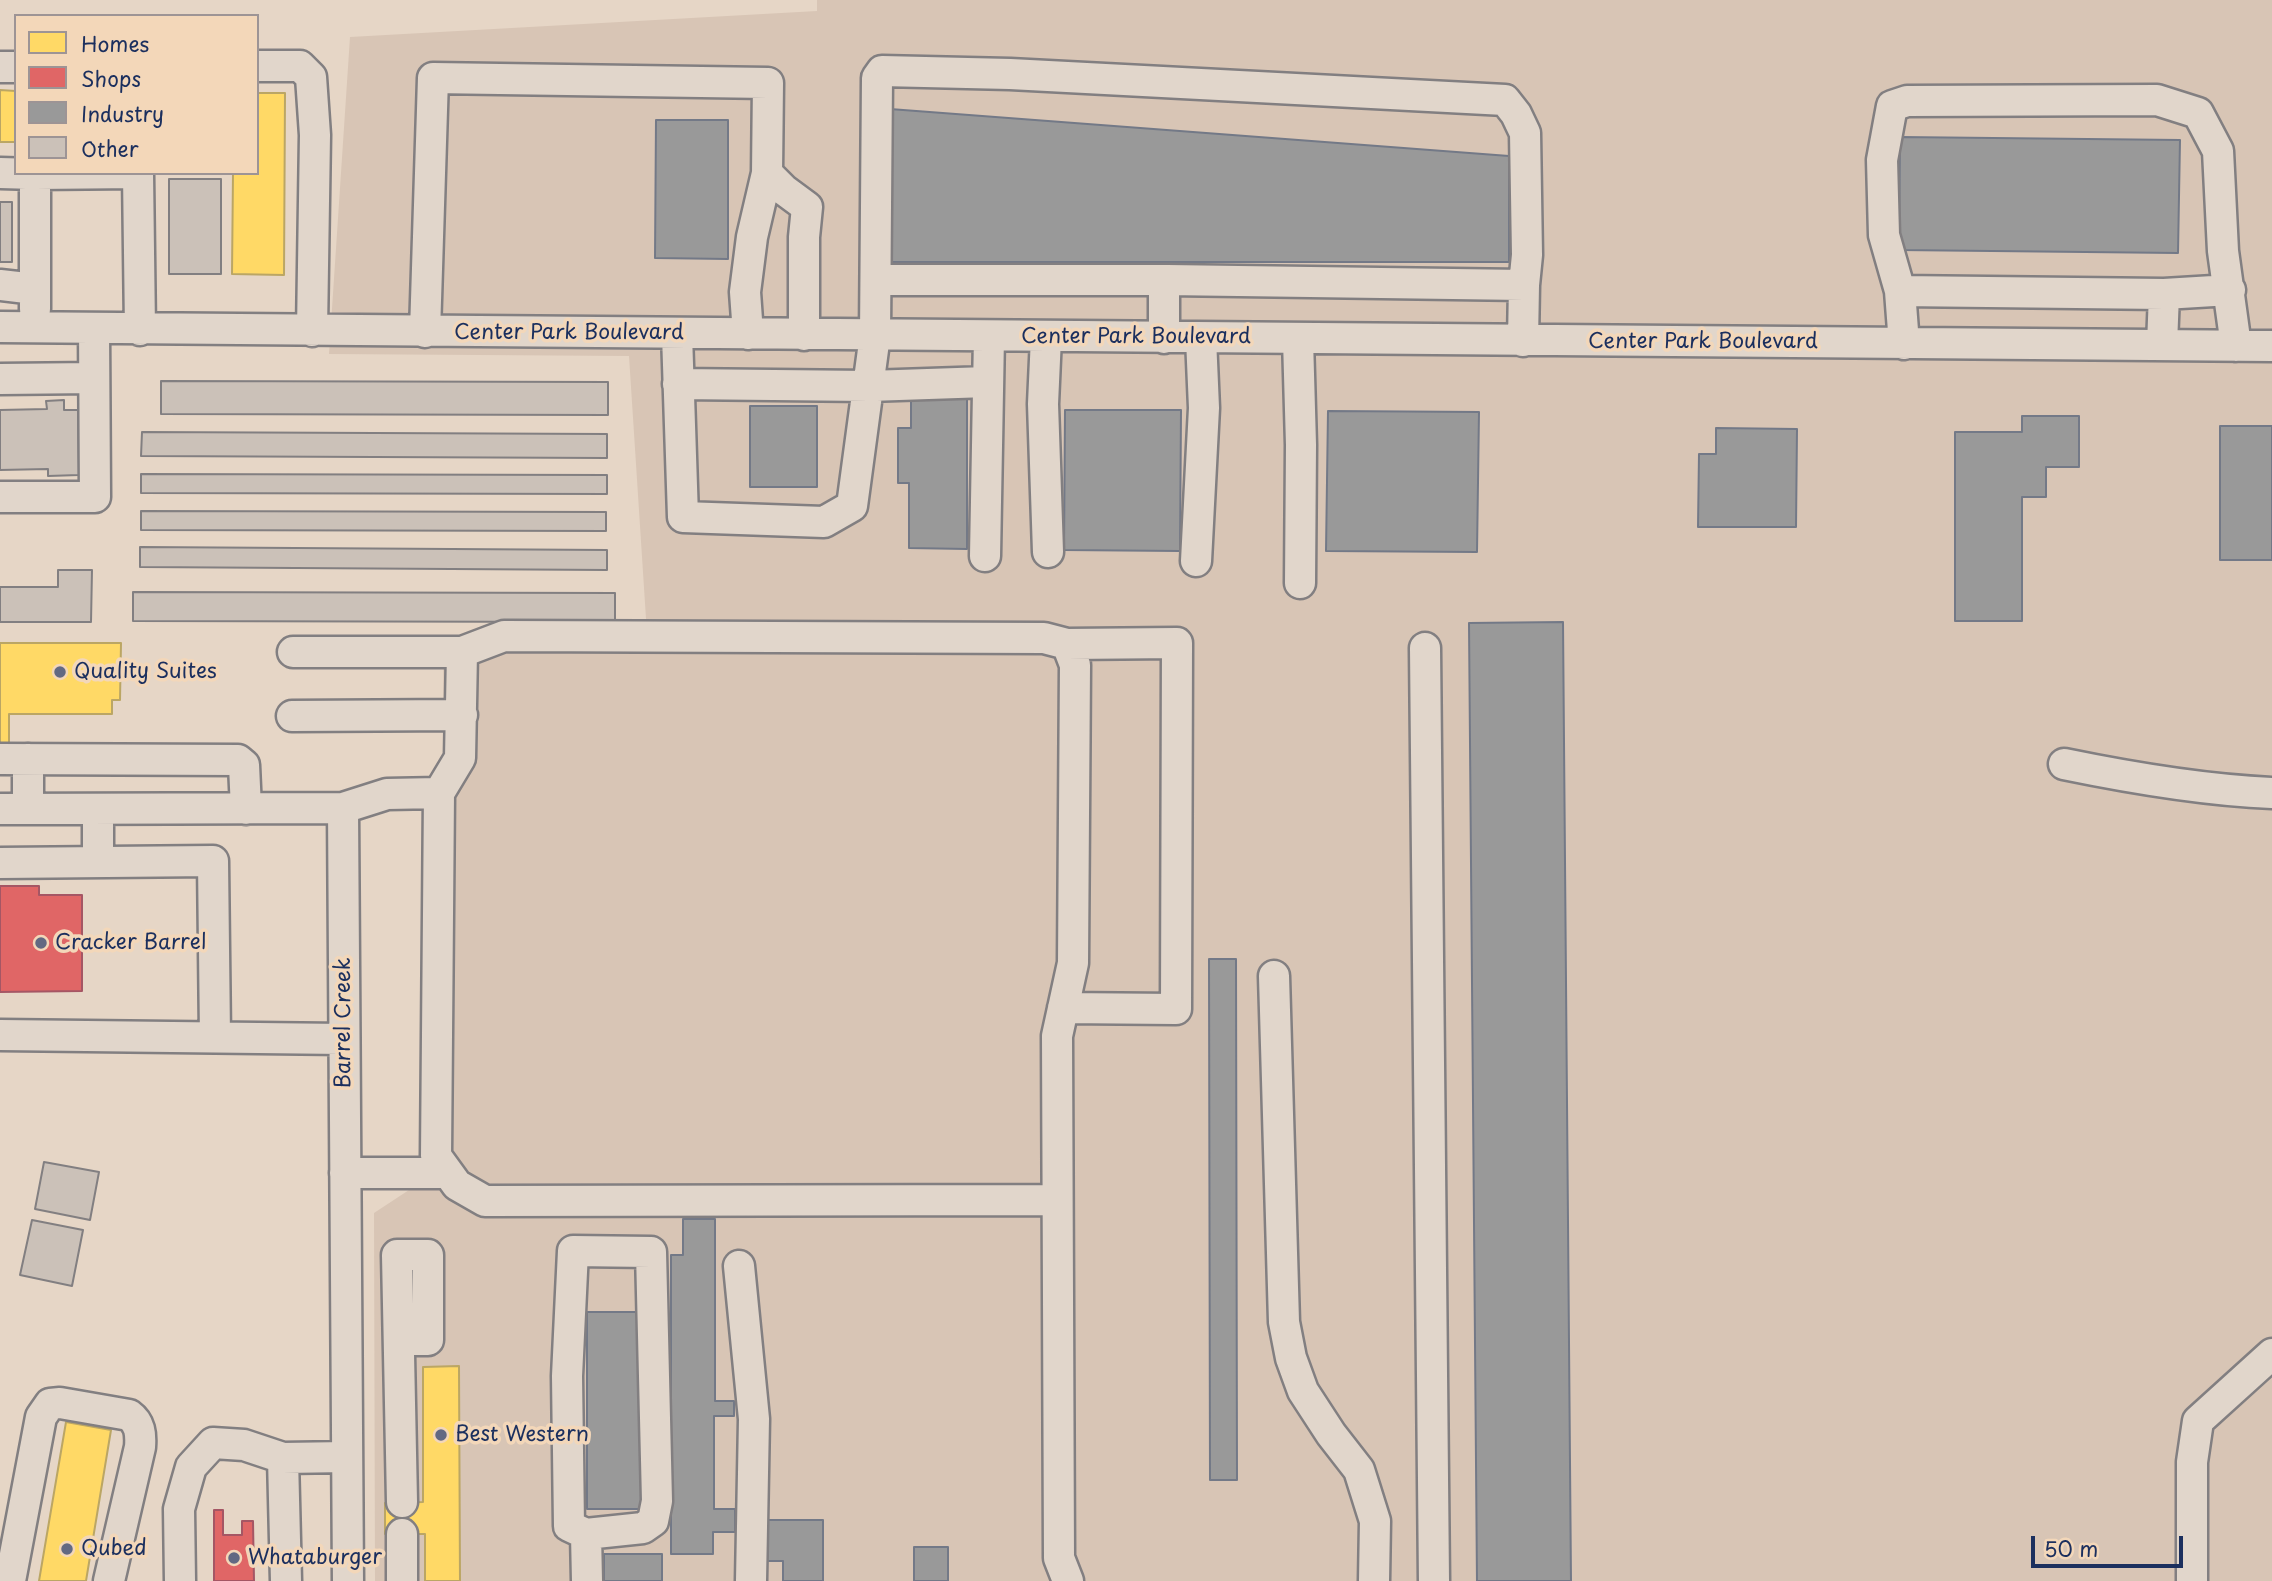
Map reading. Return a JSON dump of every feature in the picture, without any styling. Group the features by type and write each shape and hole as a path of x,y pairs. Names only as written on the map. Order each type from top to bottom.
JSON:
{"street":[{"path":"259,66 300,66 311,77 315,135 312,331"},
{"path":"677,334 683,517 824,522 852,506 875,335 877,78 882,71 1010,74 1506,100 1525,133 1527,255 1523,341"},
{"path":"425,332 433,78 768,83 767,173 752,237 745,292 748,334"},
{"path":"1904,344 1900,291 1884,234 1882,160 1892,107 1907,101 2157,100 2198,113 2218,151 2223,251 2236,346"},
{"path":"767,173 784,190 807,206 804,237 804,335"},
{"path":"35,175 35,328"},
{"path":"138,175 140,330"},
{"path":"876,280 1164,280 1524,285"},
{"path":"1164,280 1164,338"},
{"path":"0,285 36,289"},
{"path":"1900,291 2164,294 2230,290"},
{"path":"2162,345 2164,294"},
{"name":"Center Park Boulevard","path":"0,327 2272,346"},
{"path":"0,497 95,498 94,329"},
{"path":"985,556 989,336"},
{"path":"1046,337 1043,404 1048,552"},
{"path":"1196,561 1204,408 1201,338"},
{"path":"1298,339 1301,445 1300,583"},
{"path":"0,379 94,378"},
{"path":"678,384 869,386 987,382"},
{"path":"293,652 461,652 504,636 1044,638 1067,644 1177,643 1176,1009 1063,1008"},
{"path":"1067,644 1075,665 1073,963 1057,1036 1057,1200 1059,1558 1068,1581"},
{"path":"1425,648 1434,1581"},
{"path":"461,652 460,758 439,793 436,1156 457,1185 485,1201 1057,1200"},
{"path":"292,716 462,715"},
{"path":"246,809 244,765 238,760 14,759 14,809 246,809 343,808 387,794 439,793"},
{"path":"2064,764 2225,791 2272,793"},
{"name":"Barrel Creek","path":"343,808 348,1581"},
{"path":"97,809 97,862"},
{"path":"0,863 213,861 215,1038"},
{"path":"1274,976 1284,1322 1290,1358 1303,1391 1359,1470 1375,1521 1374,1581"},
{"path":"0,1035 344,1038"},
{"path":"345,1173 448,1173"},
{"path":"573,1251 651,1252 657,1501 653,1521 643,1528 586,1534 569,1527 567,1376 573,1251"},
{"path":"738,1266 754,1419 751,1581"},
{"path":"399,1340 402,1503"},
{"path":"2192,1581 2192,1462 2198,1421 2272,1354"},
{"path":"9,1581 41,1417 50,1405 60,1403 130,1415 136,1420 139,1429 139,1447 109,1581"},
{"path":"180,1581 179,1509 191,1467 213,1443 244,1445 283,1458 347,1457"},
{"path":"283,1458 286,1581"},
{"path":"402,1534 402,1581"},
{"path":"586,1534 587,1581"}],"shaded area":[{"path":"817,0 2272,0 2272,1581 375,1581 374,1213 447,1165 443,642 647,634 629,356 329,354 350,37 817,11"}],"building: Homes":[{"path":"0,90 14,91 14,142 0,142"},
{"path":"259,93 285,93 284,275 232,274 233,175 259,175"},
{"name":"Quality Suites","path":"0,643 121,643 120,700 112,700 112,714 9,714 9,743 0,743"},
{"name":"Best Western","path":"459,1366 460,1581 425,1581 425,1534 385,1534 385,1503 423,1502 423,1367"},
{"path":"66,1422 111,1430 86,1581 39,1581"}],"building: Shops":[{"name":"Cracker Barrel","path":"0,886 39,886 39,895 82,895 82,991 0,992"},
{"name":"Whataburger","path":"214,1510 223,1510 223,1535 242,1535 242,1521 253,1521 254,1581 214,1581"}],"building: Industry":[{"path":"890,109 1509,156 1509,262 890,262"},
{"path":"656,120 728,120 728,259 655,258"},
{"path":"1900,137 2180,140 2178,253 1899,250"},
{"path":"911,399 967,399 967,549 909,548 909,483 898,483 898,428 911,428"},
{"path":"750,406 817,406 817,487 750,487"},
{"path":"1065,410 1181,410 1180,551 1064,550"},
{"path":"1328,411 1479,412 1477,552 1326,551"},
{"path":"2022,416 2079,416 2079,467 2046,467 2046,497 2022,497 2022,621 1955,621 1955,432 2022,432"},
{"path":"2220,426 2272,426 2272,560 2220,560"},
{"path":"1716,428 1797,429 1796,527 1698,527 1699,454 1716,454"},
{"path":"1563,622 1571,1581 1477,1581 1469,623"},
{"path":"1209,959 1236,959 1237,1480 1210,1480"},
{"path":"683,1219 715,1219 715,1401 734,1401 734,1416 714,1416 714,1509 735,1509 735,1532 713,1532 713,1554 671,1554 671,1255 683,1255"},
{"path":"587,1312 646,1312 646,1509 587,1509"},
{"path":"766,1520 823,1520 823,1581 783,1581 783,1561 766,1561"},
{"path":"914,1547 948,1547 948,1581 914,1581"},
{"path":"604,1554 662,1554 662,1581 604,1581"}],"building: Other":[{"path":"169,179 221,179 221,274 169,274"},
{"path":"0,202 12,202 12,262 0,262"},
{"path":"161,381 608,382 608,415 161,414"},
{"path":"64,400 64,410 78,410 79,475 48,476 48,469 0,470 0,410 47,409 46,401"},
{"path":"142,432 607,434 607,458 141,456"},
{"path":"141,474 607,475 607,494 141,493"},
{"path":"141,511 606,512 606,531 141,530"},
{"path":"140,547 607,550 607,570 140,567"},
{"path":"58,570 92,570 91,622 0,622 0,587 58,587"},
{"path":"133,592 615,593 615,622 133,621"},
{"path":"44,1162 99,1172 90,1220 35,1209"},
{"path":"32,1220 83,1230 72,1286 20,1275"}],"place":[{"name":"Quality Suites","path":"60,672"},
{"name":"Cracker Barrel","path":"41,943"},
{"name":"Best Western","path":"441,1435"},
{"name":"Qubed","path":"67,1549"},
{"name":"Whataburger","path":"234,1558"}]}
